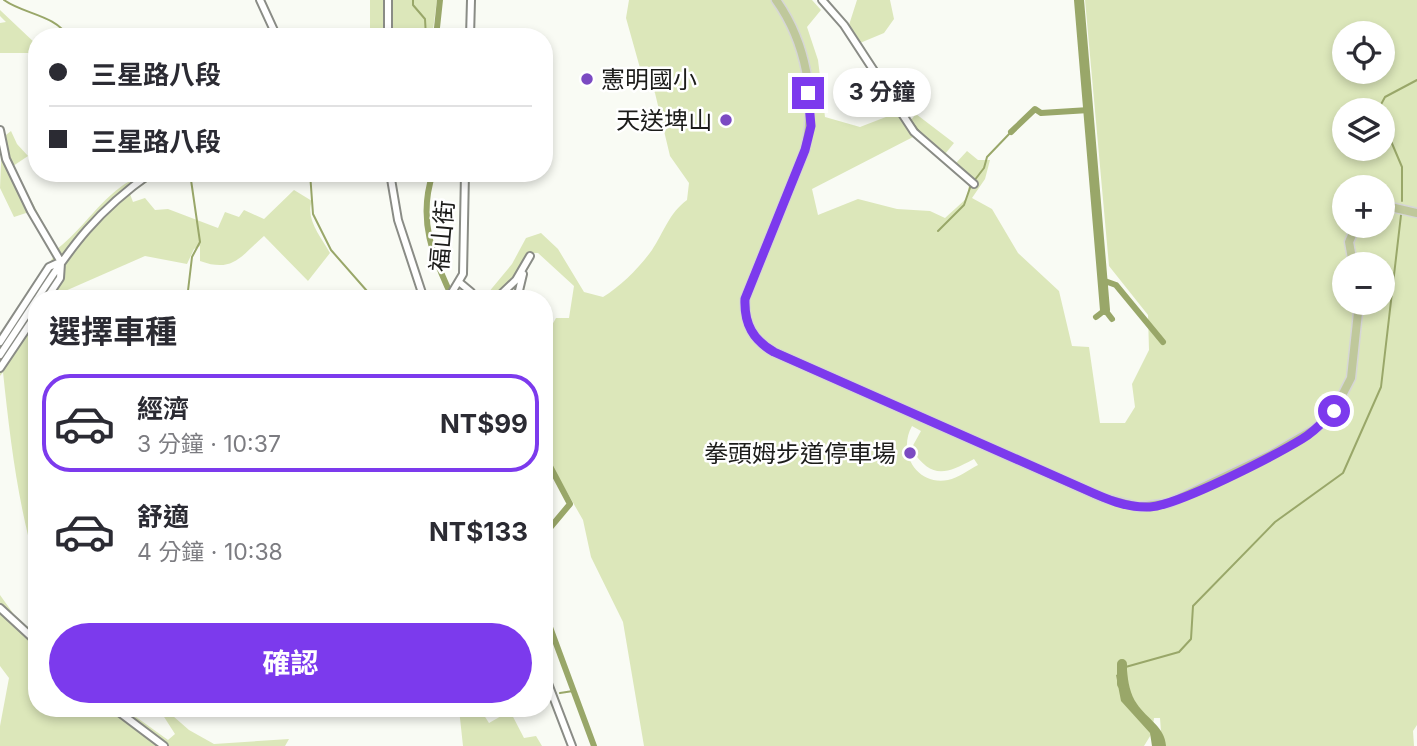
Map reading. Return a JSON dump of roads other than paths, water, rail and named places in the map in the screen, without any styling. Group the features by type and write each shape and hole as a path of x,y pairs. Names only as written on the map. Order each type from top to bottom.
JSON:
{"main road":[{"path":"776,0 793,24 801,49 811,126 805,150 745,299 745,312 753,335 774,352 1104,498 1124,505 1154,506 1191,494 1302,439 1328,418 1344,397 1351,378 1358,315"},
{"path":"1395,208 1417,213"}],"street":[{"path":"260,0 273,28"},
{"path":"387,28 388,0"},
{"path":"470,28 471,0"},
{"path":"822,0 844,25 914,132 974,184"},
{"path":"0,130 6,159 31,211 61,261 60,278 52,290"},
{"path":"43,290 61,261 96,216 139,182"},
{"path":"392,182 398,220 421,290"},
{"name":"福山街","path":"452,290 463,274 466,182"},
{"path":"519,290 530,256"},
{"path":"34,290 49,267 61,261"},
{"path":"505,290 526,265"},
{"path":"459,282 469,290"},
{"path":"0,342 28,299"},
{"path":"0,355 28,313"},
{"path":"0,369 28,327"},
{"path":"0,608 28,634"},
{"path":"553,696 572,746"},
{"path":"126,717 164,746"}],"waterway":[{"path":"4,0 61,28"},
{"path":"413,0 413,5 425,19 426,28"},
{"path":"437,28 440,0"},
{"path":"1079,0 1105,310"},
{"path":"854,35 860,44"},
{"path":"1384,98 1417,80"},
{"path":"1011,132 1035,109 1041,113 1089,110"},
{"path":"907,116 921,134"},
{"path":"974,181 984,168 987,157 1011,132"},
{"path":"1395,151 1402,167 1402,201"},
{"path":"188,290 192,257 200,242 191,182"},
{"path":"311,182 313,214 331,250 366,290"},
{"path":"430,182 427,222 434,253 449,290"},
{"path":"938,231 964,205 971,185"},
{"path":"1122,668 1179,652 1191,639 1193,606 1275,522 1343,473 1381,387 1401,215"},
{"path":"1102,280 1116,285 1163,342"},
{"path":"1105,310 1112,319"},
{"path":"1096,317 1105,310"},
{"path":"553,472 570,504 553,524"},
{"path":"553,635 594,746"},
{"path":"1122,664 1122,684"},
{"path":"560,693 573,691"}],"place":[{"name":"憲明國小","path":"587,79"},
{"name":"天送埤山","path":"726,120"},
{"name":"拳頭姆步道停車場","path":"910,453"}]}
